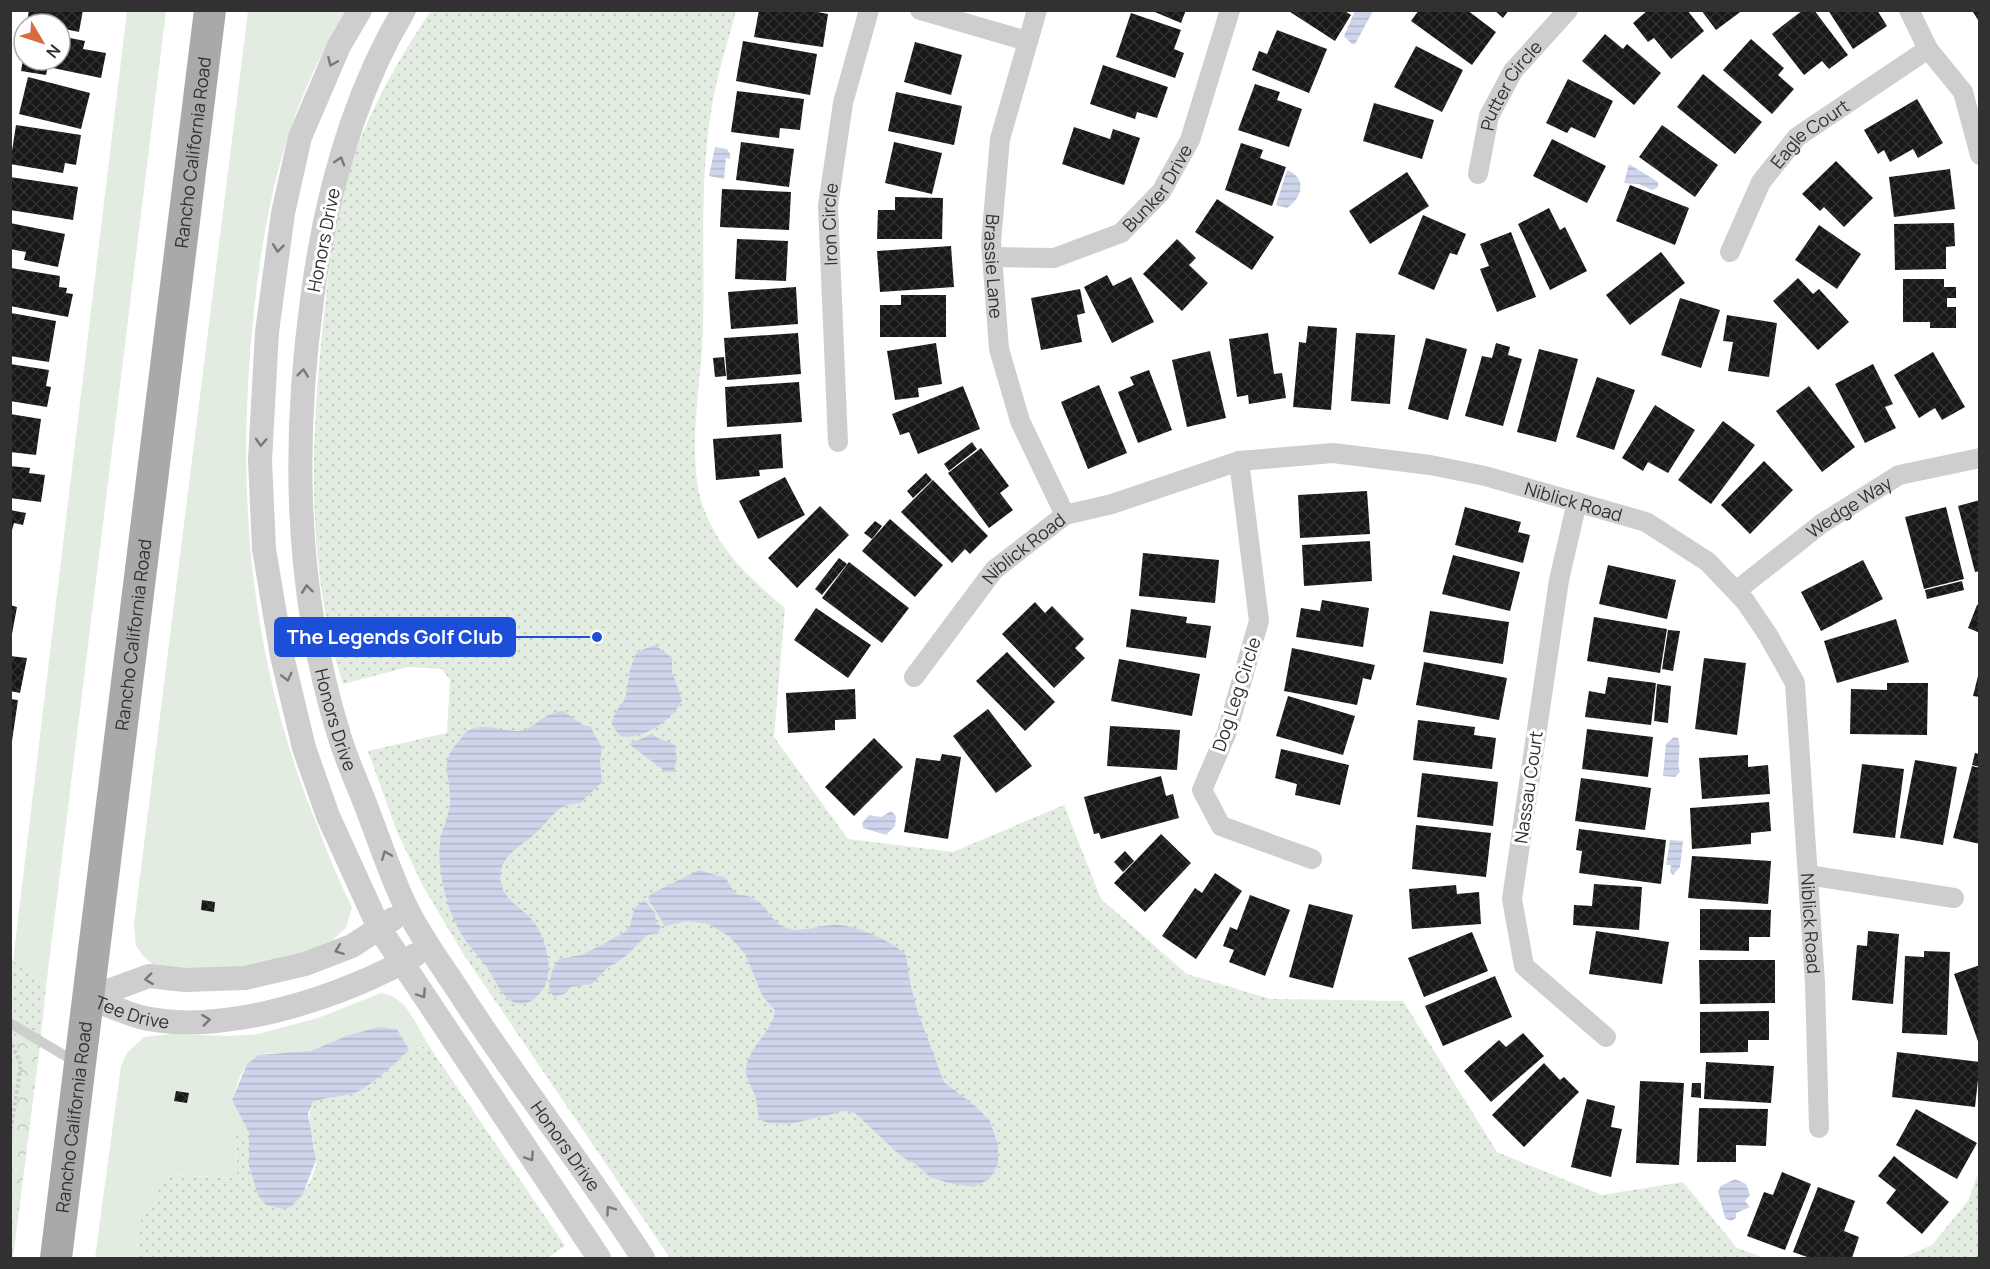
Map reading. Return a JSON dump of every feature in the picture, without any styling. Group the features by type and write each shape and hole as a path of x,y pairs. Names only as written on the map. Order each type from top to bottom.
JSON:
{"main road":[{"name":"Rancho California Road","path":"56,1258 210,10"}],"street":[{"name":"Honors Drive","path":"360,10 339,46 300,137 285,202 267,332 260,460 264,549 282,656 304,748 328,816 379,928 599,1258"},
{"name":"Honors Drive","path":"404,10 352,122 326,211 308,330 298,454 300,519 307,594 340,739 407,910 506,1063 643,1258"},
{"name":"Iron Circle","path":"838,442 828,206 843,103 869,10"},
{"path":"920,10 1028,41"},
{"name":"Brassie Lane","path":"1037,10 1000,139 992,256 999,349 1020,421 1065,515"},
{"name":"Bunker Drive","path":"992,256 1054,258 1122,233 1161,192 1190,140 1230,10"},
{"name":"Putter Circle","path":"1478,174 1489,116 1513,71 1568,10"},
{"path":"1909,10 1928,49 1963,92 1980,154"},
{"name":"Eagle Court","path":"1730,252 1761,182 1797,137 1928,49"},
{"name":"Niblick Road","path":"914,677 994,570 1065,515 1112,504 1239,461 1333,453 1419,464 1485,476 1646,522 1708,562 1736,591 1768,635 1795,683 1815,983 1819,1128"},
{"name":"Wedge Way","path":"1736,591 1821,524 1899,476 1980,458"},
{"name":"Dog Leg Circle","path":"1239,461 1259,621 1227,732 1202,790 1221,826 1312,859"},
{"name":"Nassau Court","path":"1576,502 1559,580 1512,899 1524,966 1606,1037"},
{"path":"1808,875 1954,898"},
{"name":"Tee Drive","path":"88,998 149,976 184,980 245,978 305,964 352,945 407,910"},
{"name":"Tee Drive","path":"88,998 140,1017 190,1022 308,1004 364,982 430,947"}],"lane":[{"path":"10,1023 80,1065"}],"path":[{"path":"10,1041 21,1065 10,1135"}],"green space":[{"path":"127,11 166,11 46,987 13,961"},
{"path":"248,11 348,11 327,45 310,80 295,117 273,193 254,311 248,378 246,444 253,575 263,639 277,703 295,767 330,859 352,907 346,928 331,941 272,964 232,971 157,968 144,957 136,946 134,925"},
{"path":"431,11 736,11 716,87 707,139 704,194 703,331 696,423 696,471 705,512 720,541 749,576 785,608 774,737 848,839 953,852 1064,805 1101,899 1187,974 1270,999 1403,1001 1497,1152 1602,1195 1683,1182 1737,1248 1764,1258 670,1258 462,952 423,886 397,832 368,751 447,733 450,680 442,669 408,667 343,684 330,638 316,544 314,449 320,353 334,234 345,180 367,123 396,66"},
{"path":"11,959 46,987 39,1053 11,1033"},
{"path":"381,993 390,995 404,1006 429,1046 409,1049 397,1029 383,1029 359,1033 303,1053 268,1053 257,1056 244,1069 232,1100 249,1133 236,1133 237,1178 170,1175 162,1181 152,1210 142,1210 136,1258 95,1258 121,1066 127,1053 144,1037 172,1034 230,1036 258,1034 318,1018"},
{"path":"10,1033 39,1053 13,1258 10,1258"},
{"path":"429,1046 565,1246 547,1258 136,1258 142,1209 162,1181 170,1175 237,1178 236,1132 249,1133 249,1166 292,1206 301,1196 316,1165 310,1123 313,1102 359,1091 386,1072 409,1049"},
{"path":"1979,1171 1979,1258 1902,1258 1932,1245 1968,1201"}],"water":[{"path":"1355,11 1371,11 1372,13 1355,44 1352,44 1344,36"},
{"path":"715,147 727,149 730,154 730,159 726,158 724,179 709,176"},
{"path":"1629,164 1658,182 1658,187 1652,190 1639,184 1624,183"},
{"path":"1287,170 1298,178 1300,188 1297,199 1287,208 1276,205"},
{"path":"655,645 672,658 672,672 682,700 672,714 656,727 638,735 620,736 612,725 616,712 626,695 634,657 637,652"},
{"path":"563,711 583,725 590,726 602,748 600,761 602,782 580,803 560,808 537,832 511,853 503,864 501,880 503,889 512,902 536,925 544,941 548,959 548,978 545,986 534,999 521,1004 510,1000 497,986 455,922 446,896 440,868 440,842 450,804 447,763 448,757 466,732 479,727 512,731 525,730 556,712"},
{"path":"652,734 674,744 677,757 674,772 666,772 629,744"},
{"path":"1674,737 1678,738 1679,742 1680,772 1675,777 1663,776 1666,744"},
{"path":"891,811 896,816 895,826 886,835 863,828 862,823 869,815 881,817"},
{"path":"1670,840 1683,841 1680,867 1673,875 1670,872 1671,865 1666,865"},
{"path":"699,870 726,878 737,894 756,900 781,926 803,930 832,925 850,927 882,939 906,955 918,1013 944,1082 990,1121 998,1145 998,1164 989,1179 974,1187 930,1177 918,1166 902,1157 855,1113 844,1111 790,1124 768,1123 759,1119 755,1095 746,1073 747,1064 754,1048 770,1026 775,1010 763,997 745,954 729,936 708,924 688,921 665,926 648,898 651,894"},
{"path":"644,900 655,913 656,923 661,927 658,933 647,935 626,956 607,968 592,984 571,987 566,993 554,997 549,990 550,982 559,959 582,955 624,933 630,926 634,909"},
{"path":"379,1027 397,1029 409,1049 386,1072 359,1091 313,1102 308,1114 316,1160 303,1194 292,1206 284,1209 266,1205 258,1195 249,1166 249,1133 232,1100 247,1064 258,1055 311,1051 349,1035"},
{"path":"1735,1179 1746,1184 1750,1195 1745,1201 1750,1207 1736,1213 1736,1218 1731,1221 1725,1218 1718,1191 1721,1186"}],"building":[{"path":"29,10 83,10 79,32 72,31 72,12 29,12"},
{"path":"759,10 807,10 828,14 823,47 754,37"},
{"path":"1150,10 1186,10 1181,23"},
{"path":"1287,10 1343,10 1351,15 1335,41"},
{"path":"1419,10 1467,10 1496,32 1472,65 1411,21"},
{"path":"1494,10 1509,10 1503,18"},
{"path":"1648,10 1687,10 1704,31 1671,59 1654,38 1648,42 1633,23"},
{"path":"1701,10 1743,10 1716,30"},
{"path":"1803,10 1814,10 1848,55 1829,69 1822,61 1804,75 1772,34"},
{"path":"1828,10 1877,10 1887,26 1853,49"},
{"path":"1980,10 1980,23 1973,12"},
{"path":"1131,13 1181,30 1174,49 1184,53 1175,78 1116,57"},
{"path":"1277,30 1327,49 1309,93 1252,70 1259,51 1267,54"},
{"path":"1605,34 1623,49 1627,44 1661,73 1634,105 1582,61"},
{"path":"72,38 85,41 83,49 106,53 101,78 72,72"},
{"path":"1751,39 1784,68 1778,75 1794,89 1772,114 1723,70"},
{"path":"743,41 817,54 810,95 736,81"},
{"path":"915,42 962,55 951,95 904,82"},
{"path":"1416,46 1463,70 1442,112 1394,87"},
{"path":"1103,65 1168,87 1157,118 1137,112 1135,119 1090,104"},
{"path":"27,72 47,72 46,75"},
{"path":"1703,74 1762,122 1735,154 1677,107"},
{"path":"28,77 90,93 81,129 19,114"},
{"path":"1568,79 1613,101 1595,138 1571,127 1567,133 1546,123"},
{"path":"1255,84 1280,92 1277,100 1302,109 1289,147 1238,130"},
{"path":"737,91 804,99 800,130 780,128 779,138 731,132"},
{"path":"896,92 962,106 954,145 888,131"},
{"path":"1917,99 1943,143 1918,158 1913,149 1890,162 1884,150 1878,154 1864,130"},
{"path":"1374,103 1434,120 1422,159 1363,141"},
{"path":"16,125 81,135 76,165 65,163 63,173 10,164"},
{"path":"1662,125 1718,165 1695,197 1639,157"},
{"path":"1074,127 1110,139 1113,129 1140,138 1124,185 1062,164"},
{"path":"1552,139 1606,166 1587,203 1533,176"},
{"path":"741,142 794,149 789,187 736,180"},
{"path":"894,142 942,153 932,194 885,183"},
{"path":"1241,143 1263,150 1260,158 1286,167 1272,206 1225,190"},
{"path":"1836,161 1873,198 1844,227 1824,207 1820,211 1802,194"},
{"path":"1950,169 1955,209 1894,217 1889,177"},
{"path":"1407,172 1429,206 1370,244 1349,211"},
{"path":"10,177 78,187 73,220 10,210"},
{"path":"1630,185 1689,208 1675,245 1616,221"},
{"path":"722,189 791,192 789,230 720,227"},
{"path":"895,197 943,198 942,239 877,239 878,210 895,210"},
{"path":"1217,199 1274,237 1252,270 1195,232"},
{"path":"1549,208 1560,230 1565,227 1587,271 1550,290 1518,224"},
{"path":"1423,215 1466,234 1457,255 1450,253 1434,290 1398,274"},
{"path":"10,223 65,234 58,267 24,260 26,252 10,249"},
{"path":"1954,223 1955,246 1946,247 1946,269 1895,270 1894,224"},
{"path":"1819,225 1861,254 1837,289 1795,260"},
{"path":"1511,232 1536,297 1497,312 1480,269 1489,266 1480,244"},
{"path":"737,239 788,241 786,281 735,279"},
{"path":"1177,239 1196,258 1189,265 1208,283 1182,311 1143,274"},
{"path":"951,246 954,287 880,292 877,251"},
{"path":"1661,252 1685,283 1630,325 1606,295"},
{"path":"11,268 60,276 59,287 67,288 66,293 73,294 68,317 10,306"},
{"path":"1107,275 1113,286 1131,277 1154,322 1112,343 1084,287"},
{"path":"1798,278 1813,294 1819,289 1849,322 1818,350 1773,301"},
{"path":"1903,279 1944,279 1944,287 1956,287 1956,298 1947,298 1947,307 1956,307 1956,328 1930,328 1930,322 1903,322"},
{"path":"796,287 798,324 731,329 728,292"},
{"path":"1080,289 1085,313 1077,315 1082,342 1041,350 1031,298"},
{"path":"901,295 946,295 946,337 880,337 880,305 901,305"},
{"path":"1680,298 1720,310 1701,368 1661,355"},
{"path":"11,313 56,321 49,362 10,356"},
{"path":"1727,315 1777,323 1769,377 1728,371 1733,342 1723,341"},
{"path":"1308,326 1337,328 1331,410 1293,407 1299,342 1306,343"},
{"path":"798,333 801,374 727,380 724,338"},
{"path":"1268,333 1274,374 1282,373 1286,398 1249,404 1248,395 1237,397 1229,339"},
{"path":"1356,333 1395,335 1390,404 1351,401"},
{"path":"1426,338 1467,349 1448,420 1408,409"},
{"path":"936,343 942,384 918,388 919,397 895,400 887,351"},
{"path":"1496,343 1510,347 1508,355 1522,359 1503,426 1465,416 1482,356 1492,358"},
{"path":"1539,349 1578,359 1556,442 1517,432"},
{"path":"1210,351 1226,418 1187,427 1172,360"},
{"path":"1933,352 1965,407 1942,420 1935,408 1919,418 1894,375"},
{"path":"724,357 726,376 715,377 713,358"},
{"path":"10,364 49,370 46,386 51,387 47,407 10,401"},
{"path":"1873,364 1893,404 1885,407 1896,428 1865,443 1835,384"},
{"path":"1149,370 1172,430 1138,443 1118,392 1134,385 1130,377"},
{"path":"1597,377 1635,390 1614,450 1576,437"},
{"path":"799,382 802,422 727,427 725,387"},
{"path":"1099,385 1127,453 1088,469 1061,402"},
{"path":"963,386 980,429 918,454 909,432 900,435 892,414"},
{"path":"1809,386 1855,447 1822,472 1776,411"},
{"path":"1655,405 1695,430 1668,473 1648,462 1643,471 1622,458"},
{"path":"10,414 41,419 36,455 10,452"},
{"path":"1723,421 1755,445 1711,504 1678,480"},
{"path":"781,434 783,468 759,470 760,476 716,480 713,439"},
{"path":"972,442 977,449 949,471 944,464"},
{"path":"981,448 1009,486 1000,493 1013,510 989,528 948,473"},
{"path":"1764,461 1793,490 1750,534 1721,505"},
{"path":"10,466 30,468 29,473 45,475 41,502 10,498"},
{"path":"926,473 932,480 913,498 907,491"},
{"path":"785,477 805,515 758,539 739,501"},
{"path":"933,480 988,536 970,554 965,549 952,563 901,512"},
{"path":"1367,491 1370,534 1300,538 1298,495"},
{"path":"1980,500 1980,571 1975,572 1958,506"},
{"path":"820,506 849,535 797,588 768,558"},
{"path":"1465,507 1521,522 1518,532 1530,535 1523,563 1455,545"},
{"path":"1946,507 1964,579 1924,589 1905,517"},
{"path":"10,510 26,513 23,525 14,523 11,534"},
{"path":"890,519 943,565 915,597 862,551"},
{"path":"875,521 882,526 872,539 864,533"},
{"path":"1370,541 1372,581 1304,586 1302,545"},
{"path":"1143,553 1219,560 1215,603 1139,596"},
{"path":"1453,555 1520,572 1510,611 1442,594"},
{"path":"839,558 847,564 822,595 815,589"},
{"path":"1863,560 1883,599 1821,631 1801,592"},
{"path":"849,562 909,608 882,643 822,598"},
{"path":"1608,565 1676,580 1667,619 1599,604"},
{"path":"1962,581 1964,590 1927,599 1925,590"},
{"path":"1322,600 1369,608 1363,647 1296,637 1301,608 1320,611"},
{"path":"1035,602 1045,613 1052,606 1084,639 1075,648 1085,658 1054,688 1002,634"},
{"path":"10,605 17,607 12,634 10,634"},
{"path":"1977,605 1980,605 1980,633 1968,628"},
{"path":"816,608 871,645 848,678 794,640"},
{"path":"1131,609 1187,617 1186,623 1211,626 1206,658 1126,647"},
{"path":"1430,611 1509,622 1503,664 1423,652"},
{"path":"1594,617 1667,629 1660,673 1587,661"},
{"path":"1896,619 1909,662 1837,683 1824,641"},
{"path":"1668,630 1680,631 1673,671 1662,669"},
{"path":"1292,648 1375,665 1371,680 1363,678 1357,705 1284,691"},
{"path":"1007,652 1055,702 1025,731 976,681"},
{"path":"10,656 27,658 20,693 10,691"},
{"path":"1704,658 1746,663 1737,735 1695,729"},
{"path":"1119,659 1200,674 1192,716 1111,701"},
{"path":"1424,662 1507,678 1499,720 1416,705"},
{"path":"1980,672 1980,697 1973,696"},
{"path":"1608,677 1656,683 1651,725 1585,717 1589,691 1605,694"},
{"path":"1887,683 1928,683 1927,735 1850,734 1851,689 1887,690"},
{"path":"1657,684 1671,686 1668,723 1654,721"},
{"path":"855,689 856,719 835,720 835,730 788,733 786,693"},
{"path":"1288,696 1355,716 1343,755 1276,736"},
{"path":"10,699 18,700 12,741 10,741"},
{"path":"988,709 1032,766 996,793 953,736"},
{"path":"1418,720 1475,727 1474,735 1496,738 1492,769 1413,760"},
{"path":"1110,726 1180,730 1177,770 1107,766"},
{"path":"1587,729 1653,737 1648,777 1582,769"},
{"path":"874,738 903,767 854,816 825,787"},
{"path":"1281,749 1349,765 1340,805 1295,795 1297,784 1275,778"},
{"path":"1975,753 1980,754 1980,767 1972,765"},
{"path":"942,754 961,757 948,839 904,832 916,758 940,761"},
{"path":"1748,755 1748,767 1768,765 1770,794 1702,799 1699,758"},
{"path":"1915,760 1957,767 1943,845 1900,838"},
{"path":"1862,764 1904,769 1895,838 1853,833"},
{"path":"1972,766 1980,768 1980,844 1953,838"},
{"path":"1422,773 1498,782 1493,826 1417,817"},
{"path":"1161,776 1166,796 1173,794 1179,818 1101,839 1099,833 1094,834 1084,797"},
{"path":"1581,778 1651,788 1645,830 1575,821"},
{"path":"1769,802 1771,831 1751,833 1751,844 1692,849 1690,808"},
{"path":"1416,825 1491,833 1486,877 1412,869"},
{"path":"1579,829 1666,840 1661,884 1579,873 1582,851 1576,850"},
{"path":"1161,834 1191,863 1145,912 1114,883"},
{"path":"1125,851 1134,861 1123,872 1114,862"},
{"path":"1692,856 1771,861 1768,904 1688,898"},
{"path":"1215,873 1242,891 1196,959 1162,936 1195,888 1202,893"},
{"path":"1594,884 1642,887 1639,930 1573,925 1574,905 1592,906"},
{"path":"1456,885 1457,894 1479,892 1481,924 1412,929 1409,889"},
{"path":"1250,895 1290,910 1265,976 1229,962 1234,950 1223,946 1230,927 1237,930"},
{"path":"202,900 215,902 214,912 201,910"},
{"path":"1309,904 1353,915 1333,988 1289,977"},
{"path":"1700,909 1771,910 1770,937 1749,937 1749,951 1700,950"},
{"path":"1596,931 1669,942 1662,984 1589,974"},
{"path":"1868,931 1899,934 1893,1004 1852,1000 1857,945 1867,946"},
{"path":"1472,932 1488,971 1424,997 1408,958"},
{"path":"1924,951 1950,952 1947,1035 1902,1033 1905,956 1924,957"},
{"path":"1699,960 1775,960 1775,1003 1700,1004"},
{"path":"1980,965 1980,1044 1979,1044 1954,974"},
{"path":"1495,976 1512,1017 1443,1046 1425,1006"},
{"path":"1769,1011 1769,1040 1748,1040 1748,1052 1700,1053 1700,1012"},
{"path":"1523,1033 1544,1056 1491,1102 1464,1071 1499,1040 1506,1047"},
{"path":"1897,1052 1980,1062 1975,1107 1892,1097"},
{"path":"1706,1062 1774,1066 1771,1103 1704,1099"},
{"path":"1544,1063 1560,1080 1564,1077 1579,1092 1524,1147 1492,1115"},
{"path":"1640,1081 1684,1083 1679,1165 1636,1163"},
{"path":"1692,1083 1701,1083 1701,1098 1691,1097"},
{"path":"176,1091 189,1093 187,1103 174,1101"},
{"path":"1587,1099 1615,1106 1611,1127 1622,1129 1611,1177 1571,1167"},
{"path":"1699,1108 1768,1109 1766,1146 1736,1145 1736,1162 1697,1162"},
{"path":"1916,1109 1977,1143 1957,1179 1896,1145"},
{"path":"1894,1156 1949,1202 1922,1234 1886,1203 1896,1190 1878,1176"},
{"path":"1782,1172 1811,1184 1785,1250 1747,1236 1764,1192 1773,1195"},
{"path":"1818,1187 1855,1201 1844,1231 1859,1237 1852,1258 1810,1258 1793,1252"}],"place":[{"name":"The Legends Golf Club","path":"597,637"}]}
